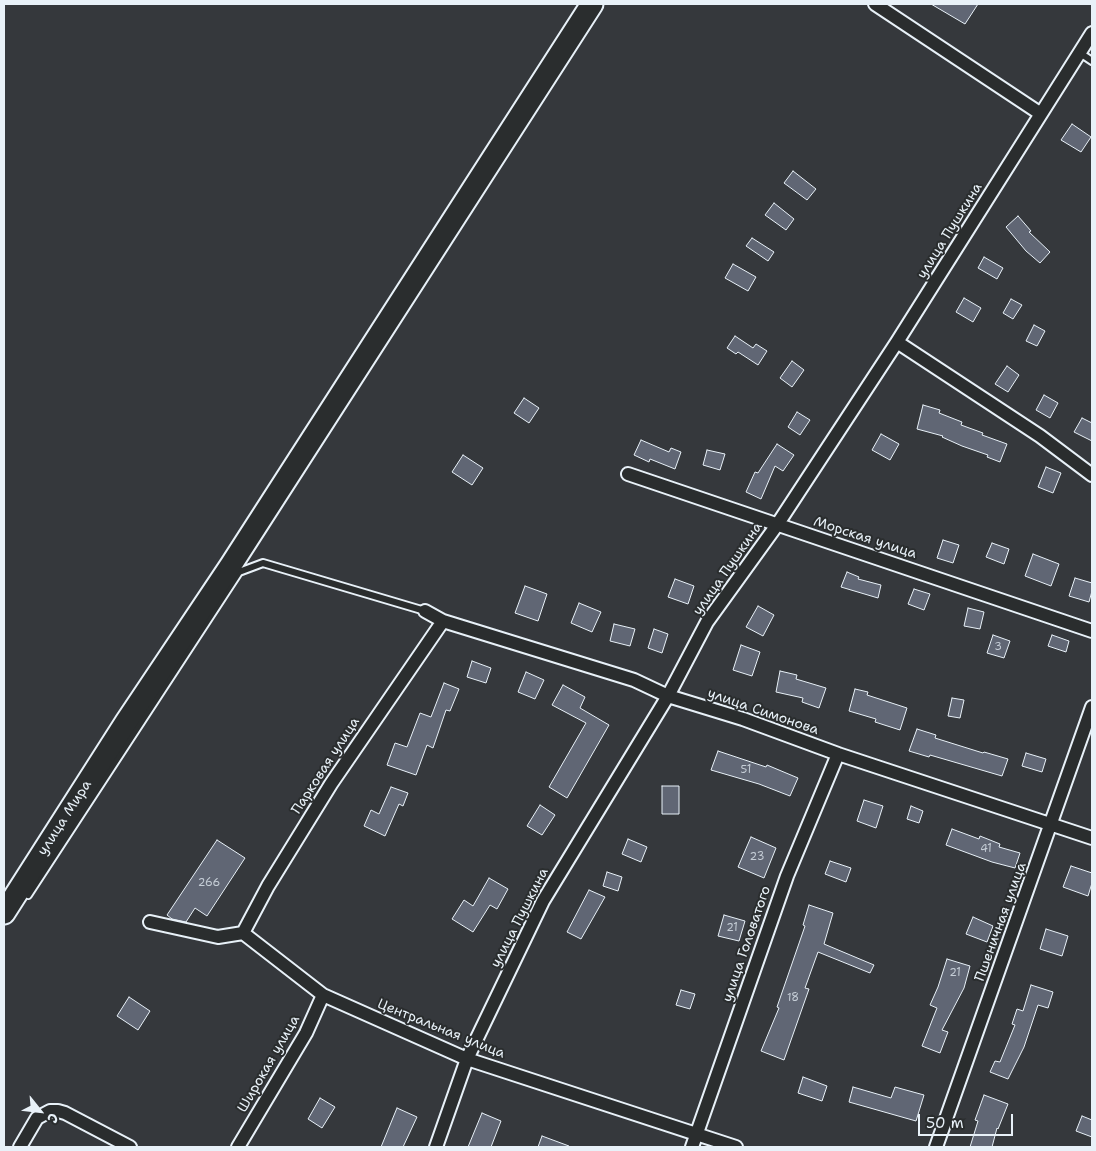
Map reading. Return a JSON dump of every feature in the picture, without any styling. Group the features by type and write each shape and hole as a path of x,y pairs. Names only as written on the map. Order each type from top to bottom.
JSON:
{"highway":[{"name":"улица Мира","path":"4,913 126,722 235,568 592,4"}],"street":[{"path":"875,4 1041,114"},
{"name":"улица Пушкина","path":"436,1147 467,1059 543,901 668,696 708,622 777,525 897,342 1092,33"},
{"path":"897,342 1040,436 1092,475"},
{"name":"Морская улица","path":"628,474 1092,631"},
{"name":"улица Симонова","path":"425,611 443,621 634,680 668,696 743,719 838,754 1092,838"},
{"name":"Парковая улица","path":"243,933 268,886 331,784 443,621"},
{"name":"Пшеничная улица","path":"936,1147 1052,825 1092,707"},
{"name":"улица Головатого","path":"692,1147 787,876 838,754"},
{"path":"150,922 218,937 243,933"},
{"name":"Центральная улица","path":"243,933 323,995 467,1059 736,1147"},
{"name":"Широкая улица","path":"238,1147 306,1033 323,995"},
{"path":"20,1147 37,1118 50,1111 65,1113 130,1147"}],"lane":[{"path":"1080,53 1092,60"},
{"path":"28,895 235,568 263,564 425,611"}],"building":[{"path":"931,4 978,4 965,24"},
{"path":"1072,124 1091,137 1081,152 1061,140"},
{"path":"793,171 816,189 807,200 784,183"},
{"path":"774,203 794,219 786,230 765,215"},
{"path":"1018,216 1031,231 1029,232 1050,252 1040,263 1026,251 1006,227"},
{"path":"752,238 774,252 768,261 746,246"},
{"path":"984,257 1003,268 997,279 978,268"},
{"path":"733,264 756,277 748,291 725,278"},
{"path":"964,298 981,308 973,322 956,312"},
{"path":"1011,299 1022,305 1013,319 1003,313"},
{"path":"1034,325 1045,331 1037,346 1026,341"},
{"path":"735,336 753,348 756,344 767,351 758,365 738,352 736,354 727,348"},
{"path":"792,361 804,370 792,387 780,378"},
{"path":"1007,366 1019,375 1008,392 995,384"},
{"path":"1044,395 1058,403 1050,418 1036,410"},
{"path":"524,398 539,408 529,423 514,413"},
{"path":"923,405 940,410 939,413 962,422 961,425 1007,444 1000,462 943,436 917,429"},
{"path":"797,412 810,420 800,435 788,427"},
{"path":"1082,418 1092,423 1092,441 1074,432"},
{"path":"881,434 899,444 890,460 872,450"},
{"path":"641,440 669,452 671,448 681,452 675,469 650,459 649,462 634,455"},
{"path":"777,444 794,455 783,471 775,466 761,499 746,492 755,472 758,473"},
{"path":"707,450 725,454 720,470 703,465"},
{"path":"463,455 483,468 472,485 452,472"},
{"path":"1046,467 1061,473 1053,493 1038,487"},
{"path":"943,540 959,545 953,563 937,558"},
{"path":"992,543 1009,549 1004,564 986,557"},
{"path":"1033,554 1059,564 1051,586 1025,576"},
{"path":"847,572 859,577 858,579 881,585 878,598 841,587"},
{"path":"1075,578 1092,583 1089,602 1069,596"},
{"path":"675,579 694,586 688,604 668,597"},
{"path":"525,586 547,594 538,621 515,613"},
{"path":"914,589 930,594 924,610 908,604"},
{"path":"579,603 601,612 592,632 571,623"},
{"path":"758,606 774,615 763,636 746,627"},
{"path":"968,608 984,612 980,629 964,626"},
{"path":"614,624 635,629 630,646 610,641"},
{"path":"654,629 668,634 662,653 648,648"},
{"path":"993,635 1010,641 1004,658 987,653"},
{"path":"1052,635 1069,641 1066,652 1048,646"},
{"path":"741,645 760,652 752,676 733,670"},
{"path":"472,661 491,668 486,683 467,677"},
{"path":"780,671 797,675 796,679 826,688 819,708 802,702 803,698 776,692"},
{"path":"526,672 544,680 535,699 518,692"},
{"path":"444,683 459,689 450,711 446,710 433,748 427,745 416,775 387,765 395,743 407,747 420,713 431,717"},
{"path":"563,685 585,697 580,708 609,725 567,798 549,787 586,723 552,705"},
{"path":"855,689 868,692 867,695 907,708 900,730 875,722 876,719 849,711"},
{"path":"952,698 964,700 960,718 948,716"},
{"path":"917,729 936,735 935,738 1008,759 1002,776 930,755 929,757 909,751"},
{"path":"718,751 766,767 767,765 798,778 790,796 759,784 711,770"},
{"path":"1026,753 1046,759 1042,772 1022,766"},
{"path":"662,786 679,786 679,814 662,814"},
{"path":"391,787 408,793 403,806 399,804 385,836 364,826 371,810 379,814"},
{"path":"864,800 883,806 876,828 857,821"},
{"path":"540,805 555,815 542,835 527,826"},
{"path":"911,806 923,811 919,823 907,819"},
{"path":"952,829 979,839 980,836 1000,844 999,847 1020,853 1015,868 992,862 946,845"},
{"path":"751,837 776,848 764,878 738,867"},
{"path":"628,839 647,847 641,862 622,854"},
{"path":"217,840 245,858 207,916 195,908 186,922 172,919 167,915"},
{"path":"830,861 851,868 846,882 825,874"},
{"path":"1071,866 1092,873 1092,883 1088,896 1063,887"},
{"path":"607,872 622,877 618,891 603,886"},
{"path":"489,878 508,889 497,909 490,905 473,932 452,919 464,900 473,906"},
{"path":"589,890 605,897 581,939 567,932"},
{"path":"809,905 833,913 824,944 874,965 870,973 818,952 805,988 809,989 784,1060 761,1051 779,1008 777,1007 805,926 803,925"},
{"path":"724,915 745,921 739,941 718,936"},
{"path":"973,917 993,926 987,942 966,934"},
{"path":"1046,929 1068,936 1062,956 1040,949"},
{"path":"947,959 970,966 964,988 942,1030 948,1032 940,1053 922,1046 937,1008 930,1005"},
{"path":"1031,985 1053,992 1048,1008 1038,1005 1024,1047 1008,1079 990,1072 995,1061 1000,1062 1015,1025 1012,1024 1017,1009 1023,1011"},
{"path":"681,990 695,994 690,1009 676,1005"},
{"path":"129,997 150,1011 138,1030 117,1016"},
{"path":"803,1077 827,1086 822,1101 798,1093"},
{"path":"853,1087 891,1098 895,1087 924,1095 916,1121 849,1102"},
{"path":"984,1095 1008,1104 997,1128 992,1147 970,1147 978,1121 975,1120"},
{"path":"320,1098 335,1107 322,1128 308,1119"},
{"path":"397,1108 417,1117 403,1147 381,1147"},
{"path":"482,1113 501,1121 491,1147 468,1147"},
{"path":"1082,1116 1092,1120 1092,1137 1076,1131"},
{"path":"542,1136 569,1146 569,1147 538,1147"}]}
